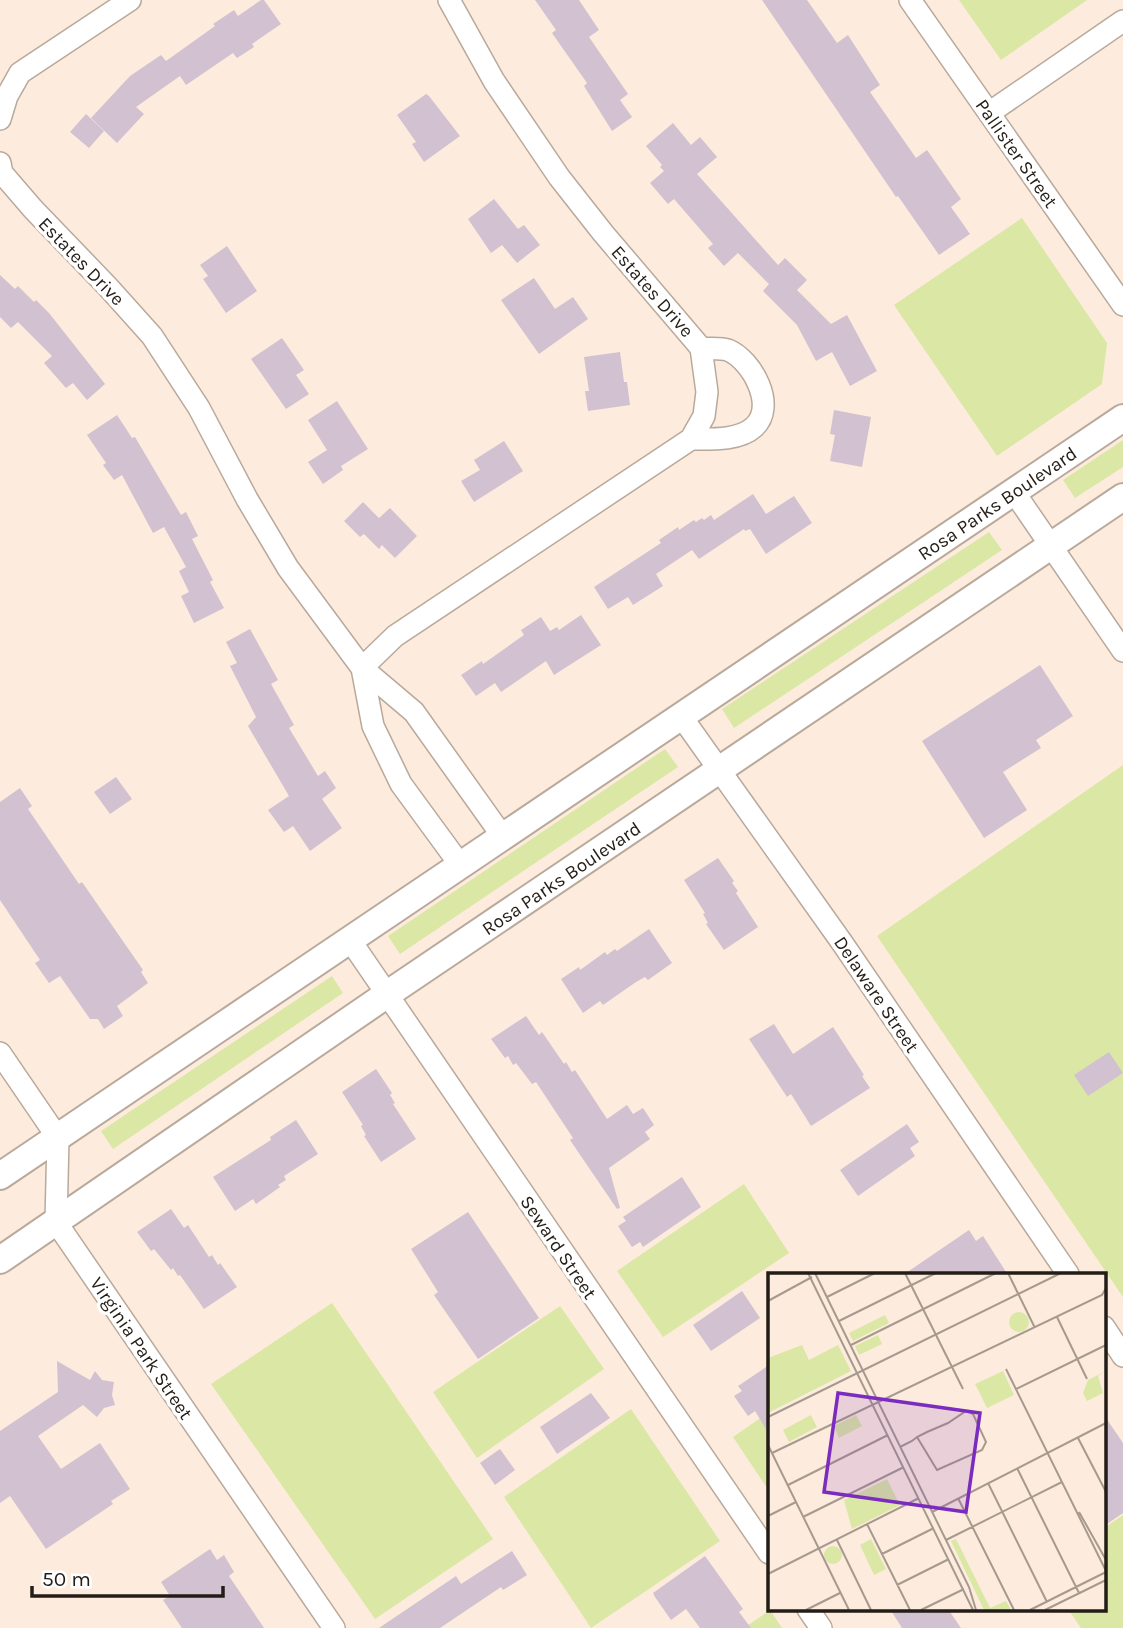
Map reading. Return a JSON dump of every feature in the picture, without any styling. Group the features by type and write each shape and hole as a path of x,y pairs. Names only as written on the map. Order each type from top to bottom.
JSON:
{"street":[{"path":"0,119 10,72 130,0"},
{"name":"Estates Drive","path":"449,0 494,81 552,167 603,233 701,348 707,392 704,416 691,439"},
{"name":"Pallister Street","path":"910,0 1123,305"},
{"path":"989,113 1123,21"},
{"name":"Estates Drive","path":"1,169 33,209 152,336 200,408 247,499 288,568 362,668 414,712 503,837"},
{"path":"362,668 395,636 691,439 710,439 741,433 754,427 762,412 762,392 755,374 728,350 701,348"},
{"name":"Rosa Parks Boulevard","path":"0,1176 1123,418"},
{"path":"1014,492 1123,651"},
{"name":"Rosa Parks Boulevard","path":"0,1261 386,995 1123,497"},
{"name":"Estates Drive","path":"362,668 373,726 401,785 461,866"},
{"name":"Delaware Street","path":"681,716 843,944 1067,1273"},
{"name":"Seward Street","path":"350,940 768,1552"},
{"path":"0,1053 58,1138 57,1222"},
{"name":"Virginia Park Street","path":"57,1222 334,1628"},
{"path":"1106,1330 1123,1356"},
{"path":"809,1610 821,1628"}],"green space":[{"path":"959,0 1087,0 1001,60"},
{"path":"1022,218 1107,343 1102,384 997,456 894,305"},
{"path":"1123,440 1123,467 1075,498 1063,480"},
{"path":"989,532 1002,550 734,728 722,709"},
{"path":"665,749 678,767 400,954 388,936"},
{"path":"1123,765 1123,1297 877,936"},
{"path":"332,976 343,993 113,1149 101,1131"},
{"path":"744,1184 789,1253 663,1337 617,1271"},
{"path":"332,1303 493,1539 375,1619 211,1384"},
{"path":"560,1306 604,1369 477,1458 433,1392"},
{"path":"631,1409 720,1541 591,1628 504,1497"},
{"path":"768,1413 768,1490 733,1437"},
{"path":"1123,1515 1123,1628 1081,1628 1069,1610 1106,1610 1106,1527"},
{"path":"770,1610 782,1628 744,1628"}],"building":[{"path":"264,0 281,24 237,58 233,53 186,85 180,76 136,107 144,114 117,143 91,118 130,76 161,55 166,61 234,10 238,16"},
{"path":"535,0 579,0 599,30 589,37 628,94 620,100 632,117 612,131 584,86 587,83 552,33 556,30"},
{"path":"762,0 807,0 837,43 848,35 880,85 870,92 916,158 927,150 961,199 951,207 970,234 939,255 898,196 896,197"},
{"path":"426,94 460,136 424,162 412,144 416,142 397,115"},
{"path":"86,114 104,131 89,148 70,132"},
{"path":"673,123 691,145 700,137 717,157 697,174 778,265 785,258 807,280 797,290 831,324 847,315 877,371 850,386 832,352 816,361 797,325 763,291 769,284 738,253 724,266 708,248 713,244 674,199 668,204 650,183 664,171 646,146"},
{"path":"494,199 518,229 524,225 540,245 517,263 502,245 491,253 468,219"},
{"path":"227,246 257,291 226,313 203,279 208,276 200,265"},
{"path":"0,275 15,289 18,286 49,313 105,384 87,400 73,383 66,388 44,363 52,356 18,322 11,328 0,317"},
{"path":"534,278 555,309 573,297 588,319 539,354 501,300"},
{"path":"282,338 304,370 296,375 309,394 286,409 251,359"},
{"path":"620,352 630,405 588,411 585,391 589,391 584,357"},
{"path":"337,401 368,449 341,466 343,470 323,484 308,462 327,450 308,420"},
{"path":"834,410 871,417 862,467 830,461 835,435 830,434"},
{"path":"117,415 132,438 135,437 181,515 186,512 198,536 192,539 224,608 194,623 181,596 189,592 179,571 186,567 164,527 153,533 122,475 114,480 87,435"},
{"path":"504,441 523,471 474,502 461,481 480,470 474,460"},
{"path":"753,494 766,514 794,496 812,523 766,554 750,529 744,529 699,559 692,550 656,574 663,586 633,605 628,597 608,609 594,587 661,543 659,540 678,527 679,530 694,520 704,520 711,515 714,520"},
{"path":"363,502 379,518 390,508 417,536 395,558 382,545 379,549 364,534 360,537 344,521"},
{"path":"581,615 601,645 554,675 546,661 501,692 495,683 476,696 461,675 482,661 483,664 524,635 521,630 541,617 550,631 557,627 559,630"},
{"path":"250,629 278,680 271,684 294,725 289,728 318,776 325,771 336,788 322,799 342,828 310,851 293,826 284,832 268,810 289,796 248,726 256,717 230,666 237,663 226,642"},
{"path":"1040,665 1073,716 1036,740 1041,748 1003,772 1027,810 984,838 922,741"},
{"path":"116,777 132,799 110,814 94,792"},
{"path":"20,788 32,806 28,809 143,970 141,972 148,983 117,1006 123,1016 104,1029 98,1019 90,1019 60,976 49,983 35,963 40,960 0,900 0,802"},
{"path":"718,858 734,881 732,883 738,891 736,893 758,927 724,950 706,924 705,913 684,880"},
{"path":"649,929 672,963 648,980 645,977 603,1005 600,1001 583,1013 561,979 579,967 580,970 605,952 607,955 615,949 617,951"},
{"path":"526,1016 539,1035 542,1032 564,1064 566,1062 572,1072 575,1070 607,1119 627,1105 633,1114 643,1108 654,1125 645,1132 650,1139 609,1168 620,1208 617,1209 570,1140 573,1138 536,1082 532,1084 516,1063 513,1065 508,1056 505,1058 491,1039"},
{"path":"774,1024 793,1054 833,1027 870,1088 811,1126 791,1094 787,1097 749,1039"},
{"path":"1109,1052 1123,1073 1088,1096 1074,1075"},
{"path":"376,1069 392,1093 390,1095 395,1103 393,1104 416,1139 381,1162 364,1136 363,1125 342,1092"},
{"path":"296,1120 318,1154 284,1176 286,1180 278,1185 280,1187 256,1204 253,1199 235,1211 213,1177 271,1140 270,1137"},
{"path":"907,1124 919,1142 910,1148 915,1156 858,1196 840,1170"},
{"path":"682,1177 701,1207 643,1247 640,1242 632,1247 618,1226 626,1221 623,1217"},
{"path":"171,1209 184,1228 188,1225 209,1257 212,1255 218,1265 220,1263 237,1287 204,1309 180,1275 178,1276 173,1268 171,1270 154,1249 151,1251 137,1232"},
{"path":"468,1212 539,1318 478,1359 434,1295 438,1292 411,1249"},
{"path":"969,1230 976,1241 983,1236 1007,1273 906,1273"},
{"path":"742,1291 760,1318 711,1351 693,1325"},
{"path":"57,1361 90,1380 95,1371 102,1380 114,1382 112,1395 115,1405 104,1408 97,1417 83,1405 38,1436 61,1469 100,1443 130,1489 111,1501 113,1504 46,1549 10,1496 0,1503 0,1431 58,1392"},
{"path":"768,1366 768,1432 755,1411 748,1416 734,1396 742,1391 738,1386"},
{"path":"591,1393 610,1418 557,1454 540,1427"},
{"path":"1106,1418 1123,1443 1123,1513 1106,1525"},
{"path":"500,1449 515,1470 495,1485 480,1463"},
{"path":"210,1549 217,1560 224,1555 234,1572 229,1576 264,1628 182,1628 163,1600 170,1596 161,1582"},
{"path":"512,1551 527,1575 503,1590 501,1587 440,1628 379,1628 456,1576 461,1584"},
{"path":"705,1556 743,1609 739,1612 751,1628 700,1628 686,1609 671,1620 655,1597 653,1593"},
{"path":"891,1610 949,1610 961,1628 902,1628"}]}
